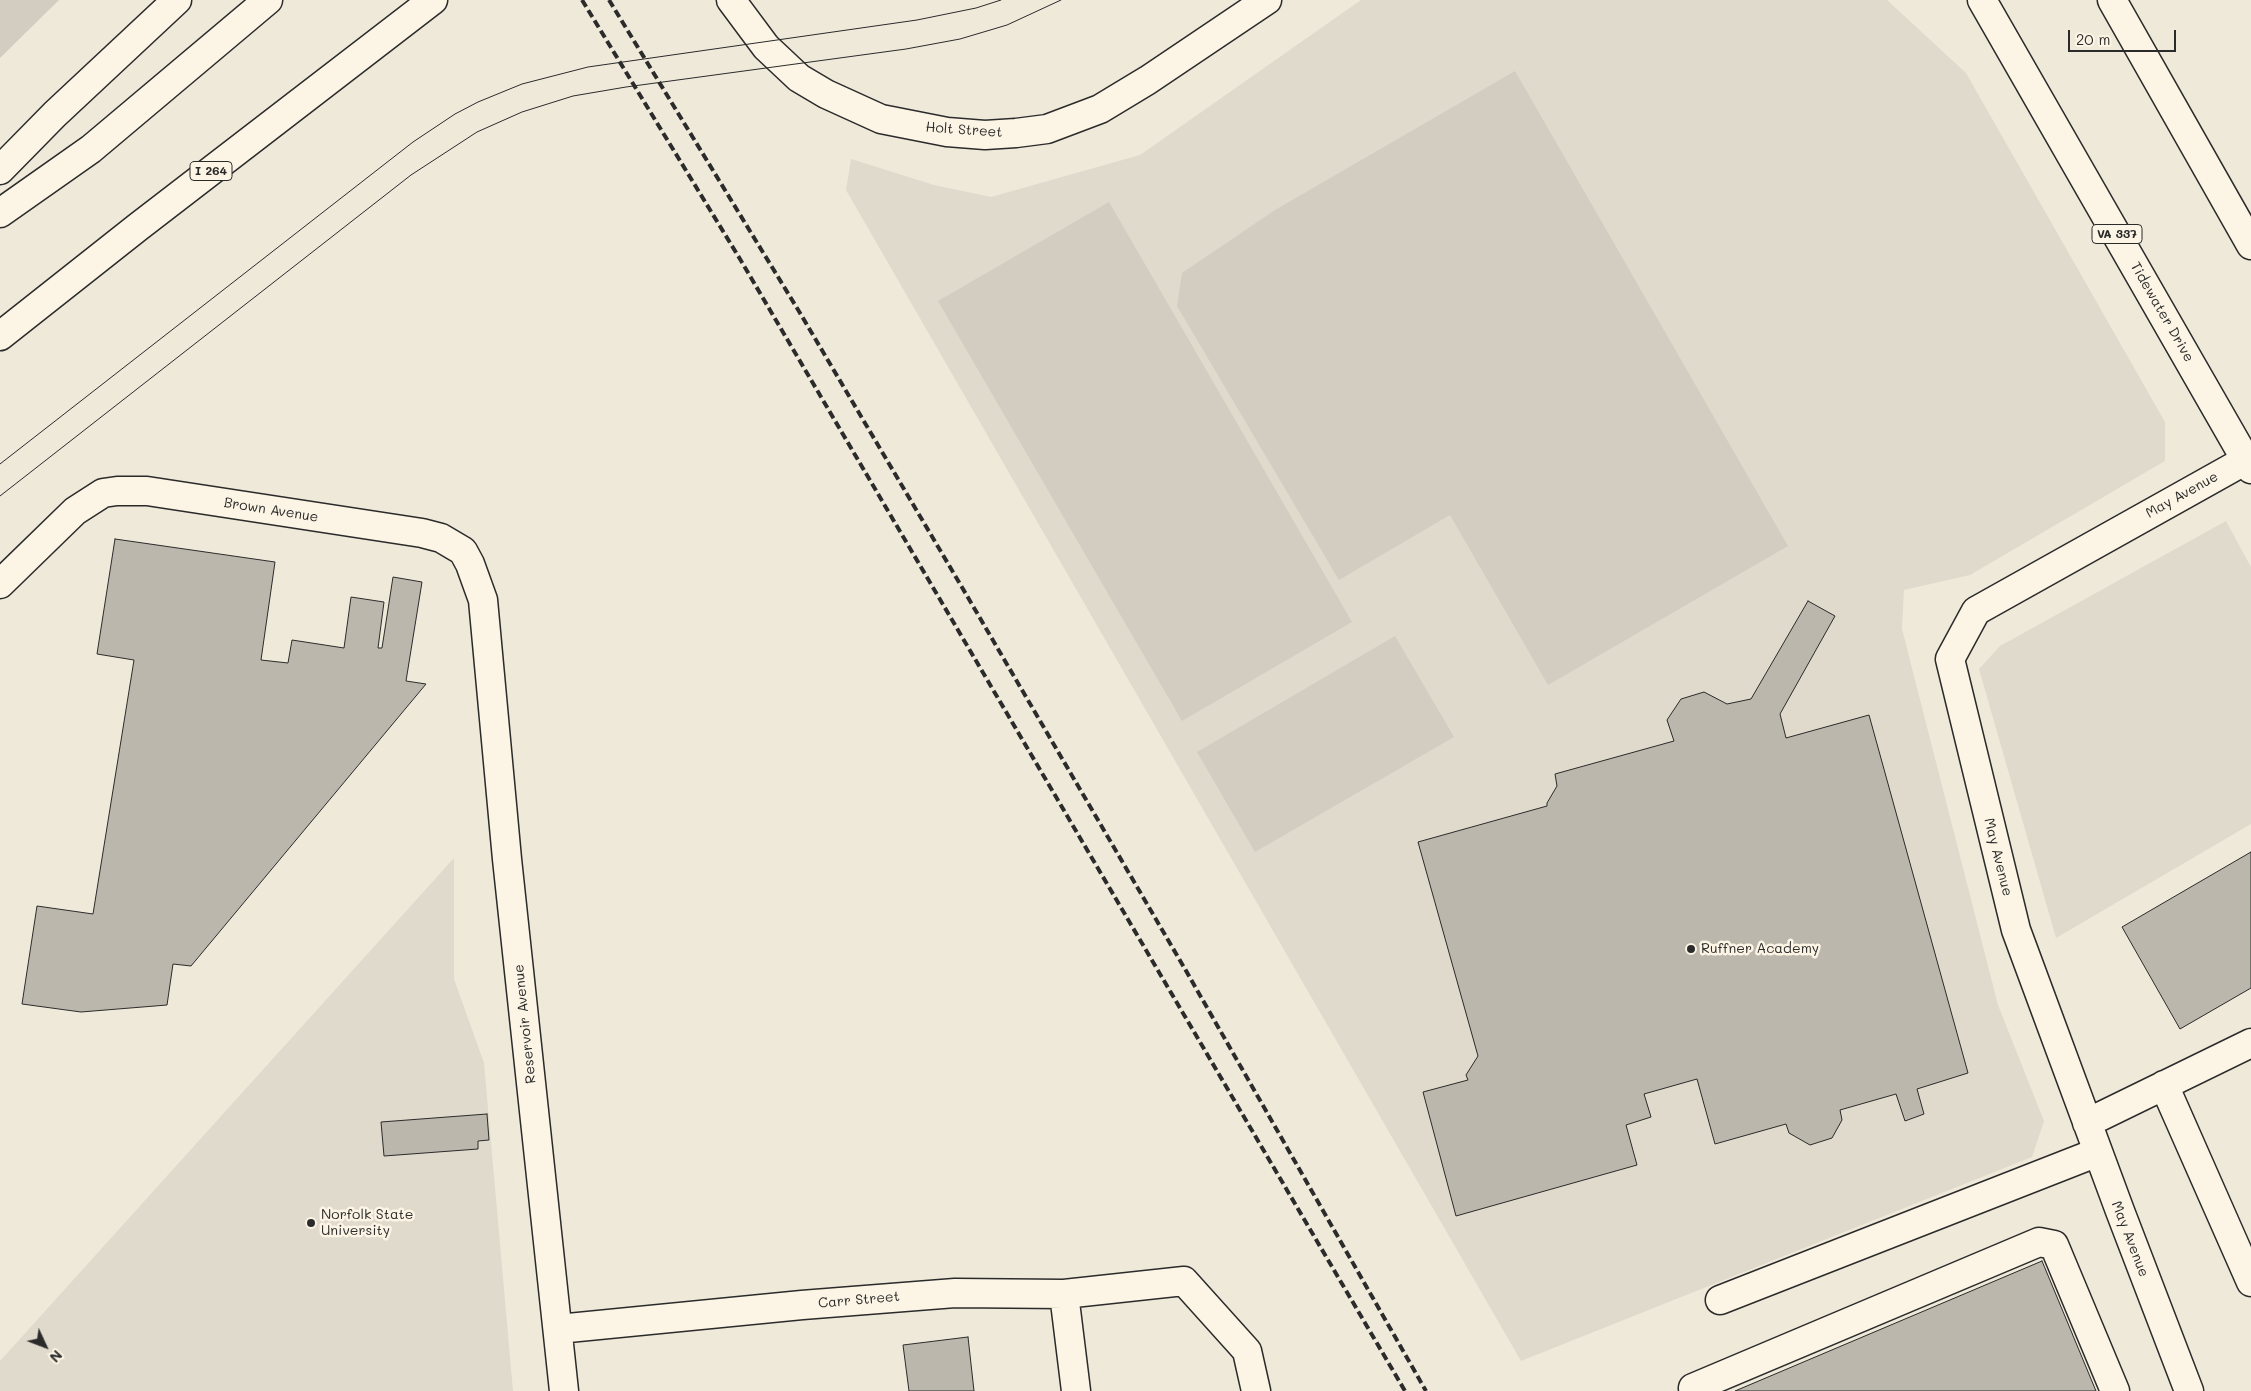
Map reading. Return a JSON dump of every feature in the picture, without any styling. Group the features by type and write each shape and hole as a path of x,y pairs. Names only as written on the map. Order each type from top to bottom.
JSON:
{"main road":[{"path":"0,170 55,114 177,0"},
{"path":"0,213 91,149 268,0"},
{"name":"Holt Street","path":"731,0 766,47 799,78 826,94 881,119 947,132 985,134 1047,129 1100,110 1140,86 1267,0"},
{"name":"Tidewater Drive","path":"1982,0 2249,462"},
{"path":"2112,0 2251,245"},
{"name":"I 264","path":"0,336 138,226 428,4"},
{"name":"May Avenue","path":"2189,1391 2016,930 1950,659 1976,611 2249,462"},
{"name":"Brown Avenue","path":"0,584 75,511 90,500 103,494 117,491 147,491 422,533 441,538 463,551 470,564 483,600 488,656"},
{"name":"Reservoir Avenue","path":"488,656 508,869 564,1391"},
{"path":"2087,1122 2251,1043"},
{"path":"2164,1085 2251,1282"},
{"path":"1720,1300 2098,1152"},
{"path":"1695,1391 1693,1388 2039,1242 2054,1245 2115,1391"},
{"name":"Carr Street","path":"558,1330 802,1305 955,1293 1064,1294 1184,1281 1247,1351 1256,1391"},
{"path":"1064,1294 1076,1391"}],"shaded area":[{"path":"0,0 59,0 0,58"},
{"path":"1361,0 1887,0 1966,73 2165,422 2165,461 1970,575 1904,590 1902,629 1998,1005 2044,1121 2032,1157 1521,1361 846,190 851,159 934,185 991,197 1140,155"},
{"path":"1515,71 1788,546 1548,685 1450,515 1339,580 1177,306 1182,273 1275,210"},
{"path":"1109,202 1352,622 1182,721 938,301"},
{"path":"2226,521 2251,567 2251,824 2056,938 1979,669 2000,646"},
{"path":"1395,636 1454,737 1255,852 1197,752"},
{"name":"Norfolk State University","path":"454,858 454,979 484,1063 513,1391 0,1391 0,1361"}],"building":[{"path":"115,539 275,562 261,660 288,663 292,640 344,648 351,597 384,602 378,648 382,648 393,577 422,582 406,681 426,684 191,966 173,964 167,1005 81,1012 22,1004 37,906 93,914 134,660 97,654"},
{"name":"Ruffner Academy","path":"1808,601 1835,616 1780,714 1786,738 1869,715 1968,1073 1917,1089 1924,1114 1905,1121 1896,1094 1840,1110 1842,1120 1832,1138 1810,1145 1789,1133 1786,1124 1715,1144 1697,1079 1644,1094 1651,1117 1626,1125 1637,1165 1456,1216 1423,1092 1468,1080 1466,1075 1478,1056 1418,842 1547,806 1557,786 1555,774 1674,741 1667,720 1681,699 1704,692 1727,704 1751,699"},
{"path":"2251,852 2251,988 2180,1029 2122,927"},
{"path":"487,1114 489,1140 478,1141 478,1149 384,1156 381,1122"},
{"path":"2042,1261 2096,1391 1735,1391"},
{"path":"968,1337 974,1391 909,1391 903,1345"}],"tram line":[{"path":"0,464 413,142 455,114 478,102 522,84 588,67 917,20 976,8 1001,0"},
{"path":"0,496 411,175 477,132 522,112 573,96 626,87 906,49 960,39 1007,25 1061,0"}],"railway":[{"path":"582,0 740,259 1405,1391"},
{"path":"609,0 800,313 963,589 1185,969 1426,1391"}],"place":[{"name":"Ruffner Academy","path":"1691,949"},
{"name":"Norfolk State University","path":"311,1223"}]}
